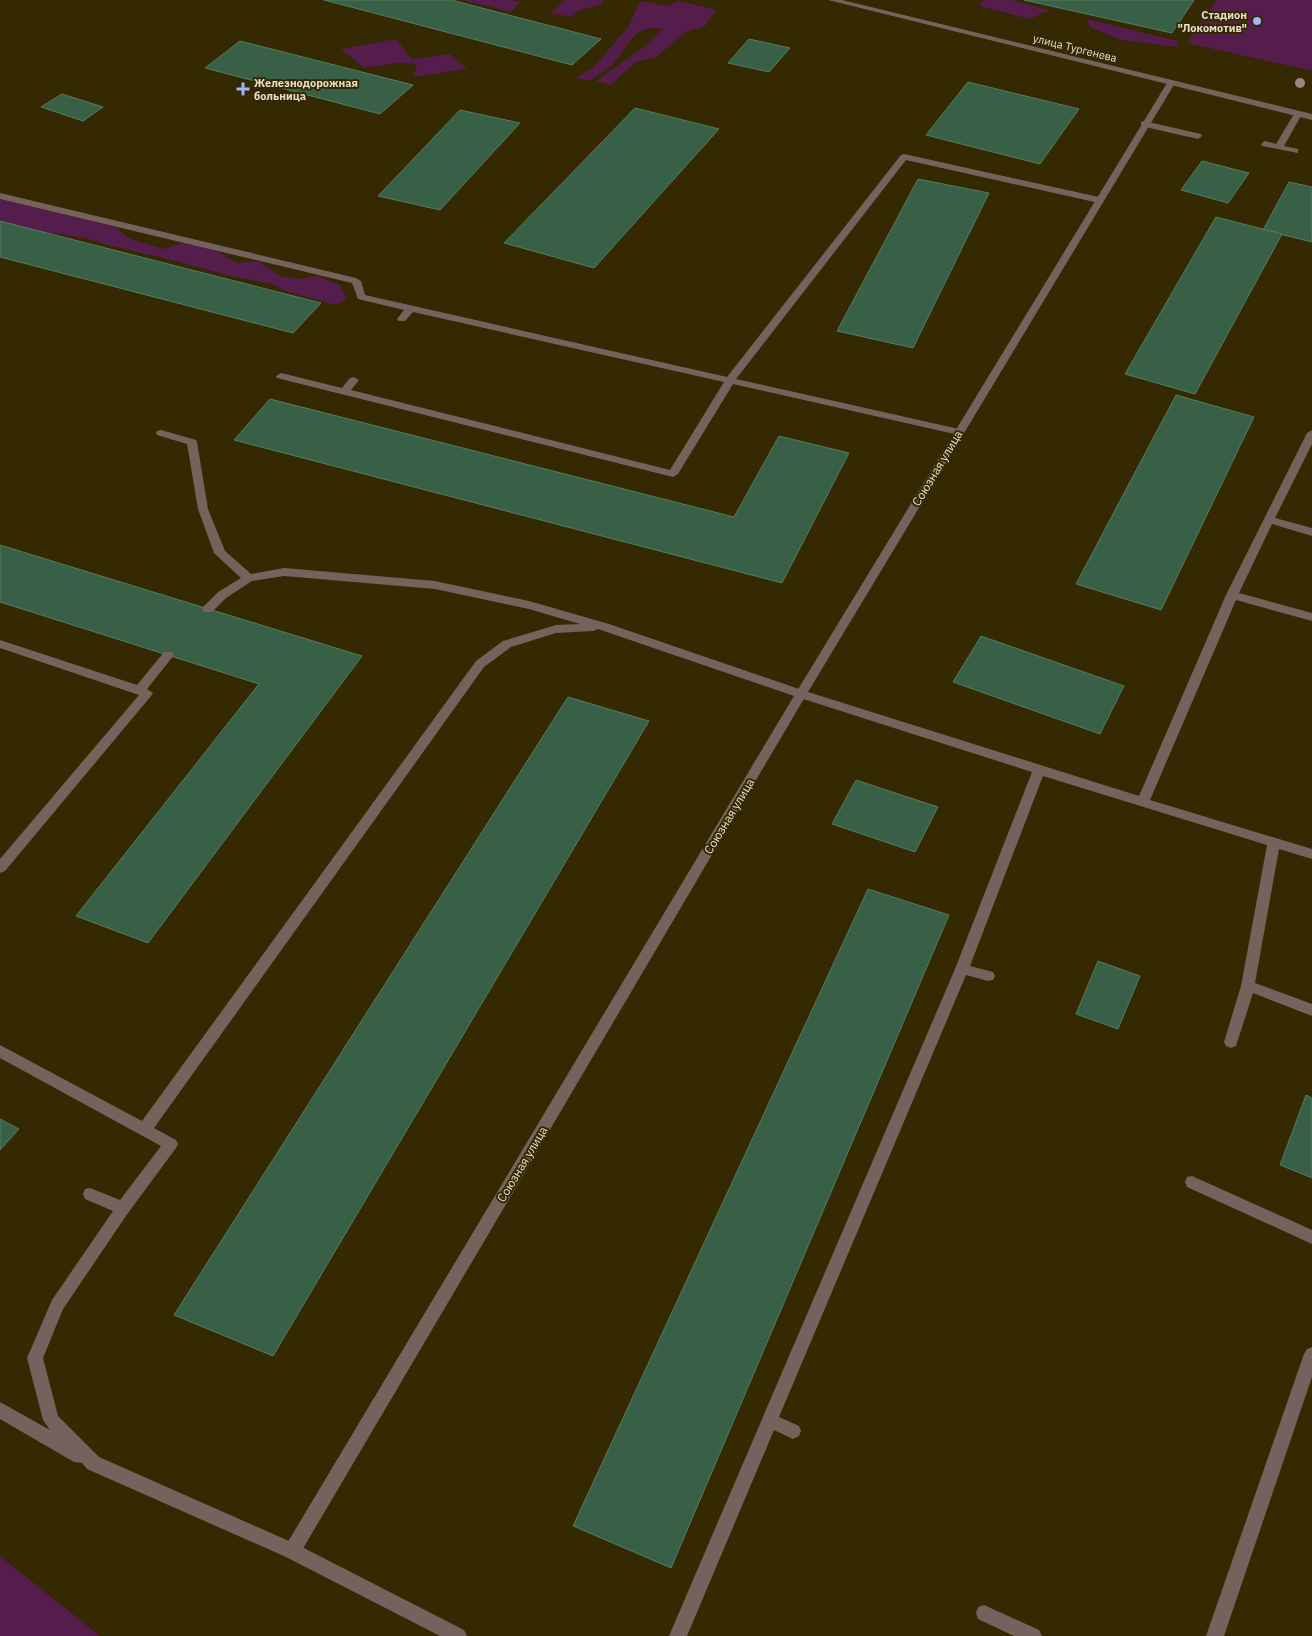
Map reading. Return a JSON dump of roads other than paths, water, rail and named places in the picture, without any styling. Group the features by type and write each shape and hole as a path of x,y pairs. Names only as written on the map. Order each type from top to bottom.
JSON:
{"street":[{"name":"улица Тургенева","path":"832,0 1312,117"},
{"name":"Союзная улица","path":"292,1551 801,694 1144,124 1171,83"},
{"path":"1279,147 1298,114"},
{"path":"1144,124 1198,136"},
{"path":"1265,144 1295,151"},
{"path":"280,376 673,474 730,380 904,157 1099,200"},
{"path":"0,196 356,281 361,296 959,432"},
{"path":"402,319 411,308"},
{"path":"343,393 354,380"},
{"path":"161,433 192,442 204,508 220,553 249,578"},
{"path":"1143,802 1232,595 1312,434"},
{"path":"1270,520 1312,532"},
{"path":"208,609 222,596 249,578 284,572 435,585 529,605 605,627 801,694 1039,770 1312,854"},
{"path":"1232,595 1312,617"},
{"path":"145,1129 442,708 480,664 507,644 556,629 605,627"},
{"path":"0,644 147,693 0,868"},
{"path":"139,691 168,655"},
{"path":"678,1636 962,969 1039,770"},
{"path":"1231,1042 1248,986 1274,841"},
{"path":"962,969 988,976"},
{"path":"1248,986 1312,1010"},
{"path":"0,1051 171,1144 123,1208 57,1305 35,1358 51,1420 93,1464"},
{"path":"1192,1182 1312,1237"},
{"path":"90,1194 123,1208"},
{"path":"1215,1636 1312,1354"},
{"path":"0,1410 93,1464 292,1551 458,1636"},
{"path":"770,1421 793,1431"},
{"path":"984,1613 1033,1636"}],"place":[{"name":"Стадион \"Локомотив\"","path":"1257,21"},
{"name":"Железнодорожная больница","path":"243,89"}]}
